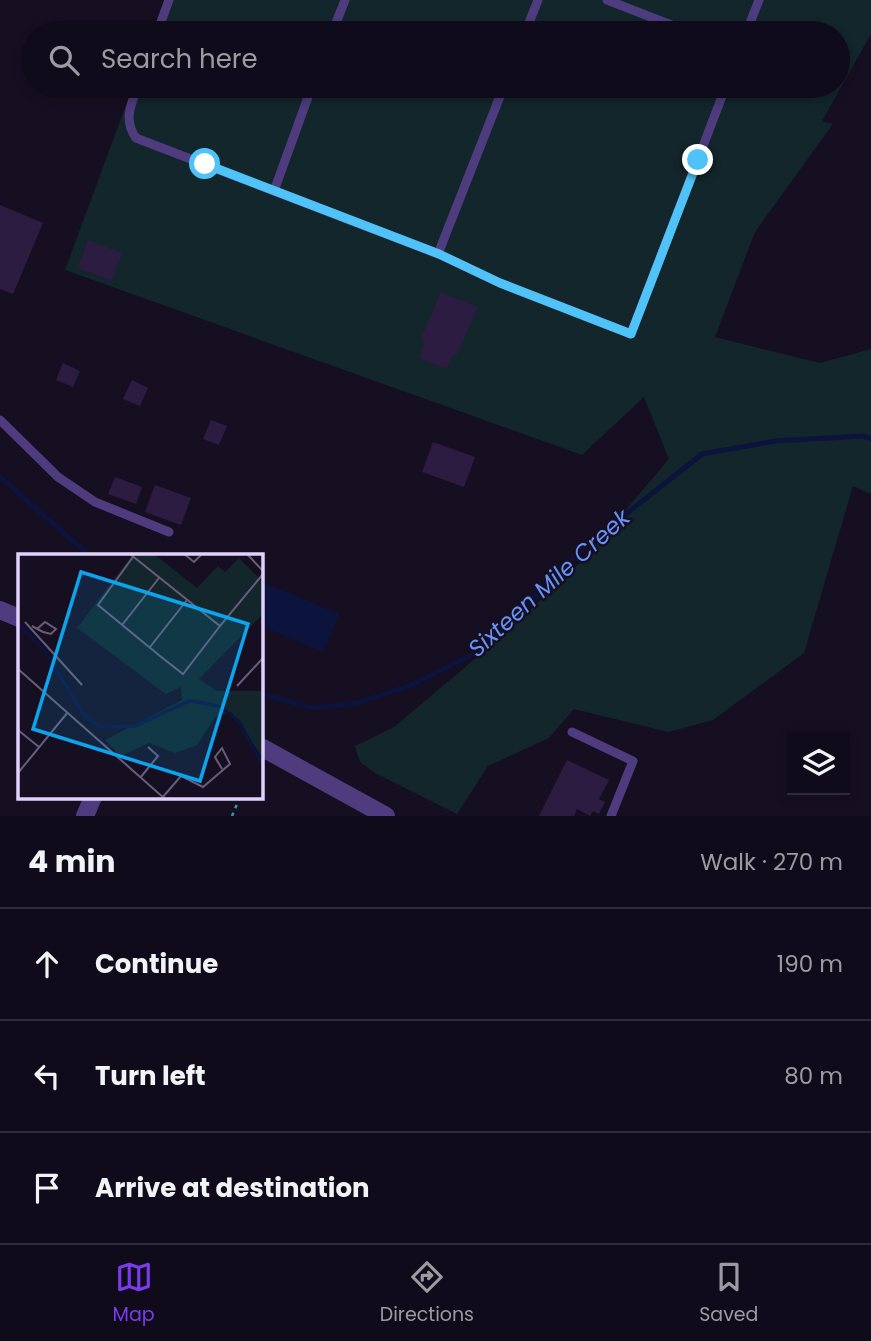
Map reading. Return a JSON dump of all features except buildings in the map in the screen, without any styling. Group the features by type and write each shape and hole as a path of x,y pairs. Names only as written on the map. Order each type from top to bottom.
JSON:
{"street":[{"path":"0,610 18,618"},
{"path":"262,748 386,816"},
{"path":"85,816 92,799"}],"lane":[{"path":"161,21 169,0"},
{"path":"337,21 345,0"},
{"path":"530,21 538,0"},
{"path":"607,0 661,21"},
{"path":"751,21 759,0"},
{"path":"134,98 128,120 130,130 136,138 439,254 500,283 631,334 721,98"},
{"path":"274,191 308,98"},
{"path":"439,254 499,98"},
{"path":"0,420 67,484 95,502 169,532"},
{"path":"572,732 633,761 611,816"}],"path":[{"path":"232,816 239,799"}],"green space":[{"path":"164,0 871,0 871,34 850,71 850,21 156,21"},
{"path":"129,98 835,98 822,121 833,124 755,232 715,337 820,363 871,349 871,494 853,486 804,653 713,720 668,732 574,709 549,738 488,766 457,814 375,773 360,762 355,746 394,727 501,637 582,561 669,459 644,397 582,455 65,270"}],"shaded area":[{"path":"262,581 339,614 323,652 262,626"}],"waterway":[{"name":"Sixteen Mile Creek","path":"262,694 314,708 357,703 411,685 481,650 583,548 702,454 775,441 864,436 871,439"},
{"name":"Sixteen Mile Creek","path":"0,477 88,554"}],"route":[{"path":"205,164 439,254 500,283 631,334 698,160"}]}
